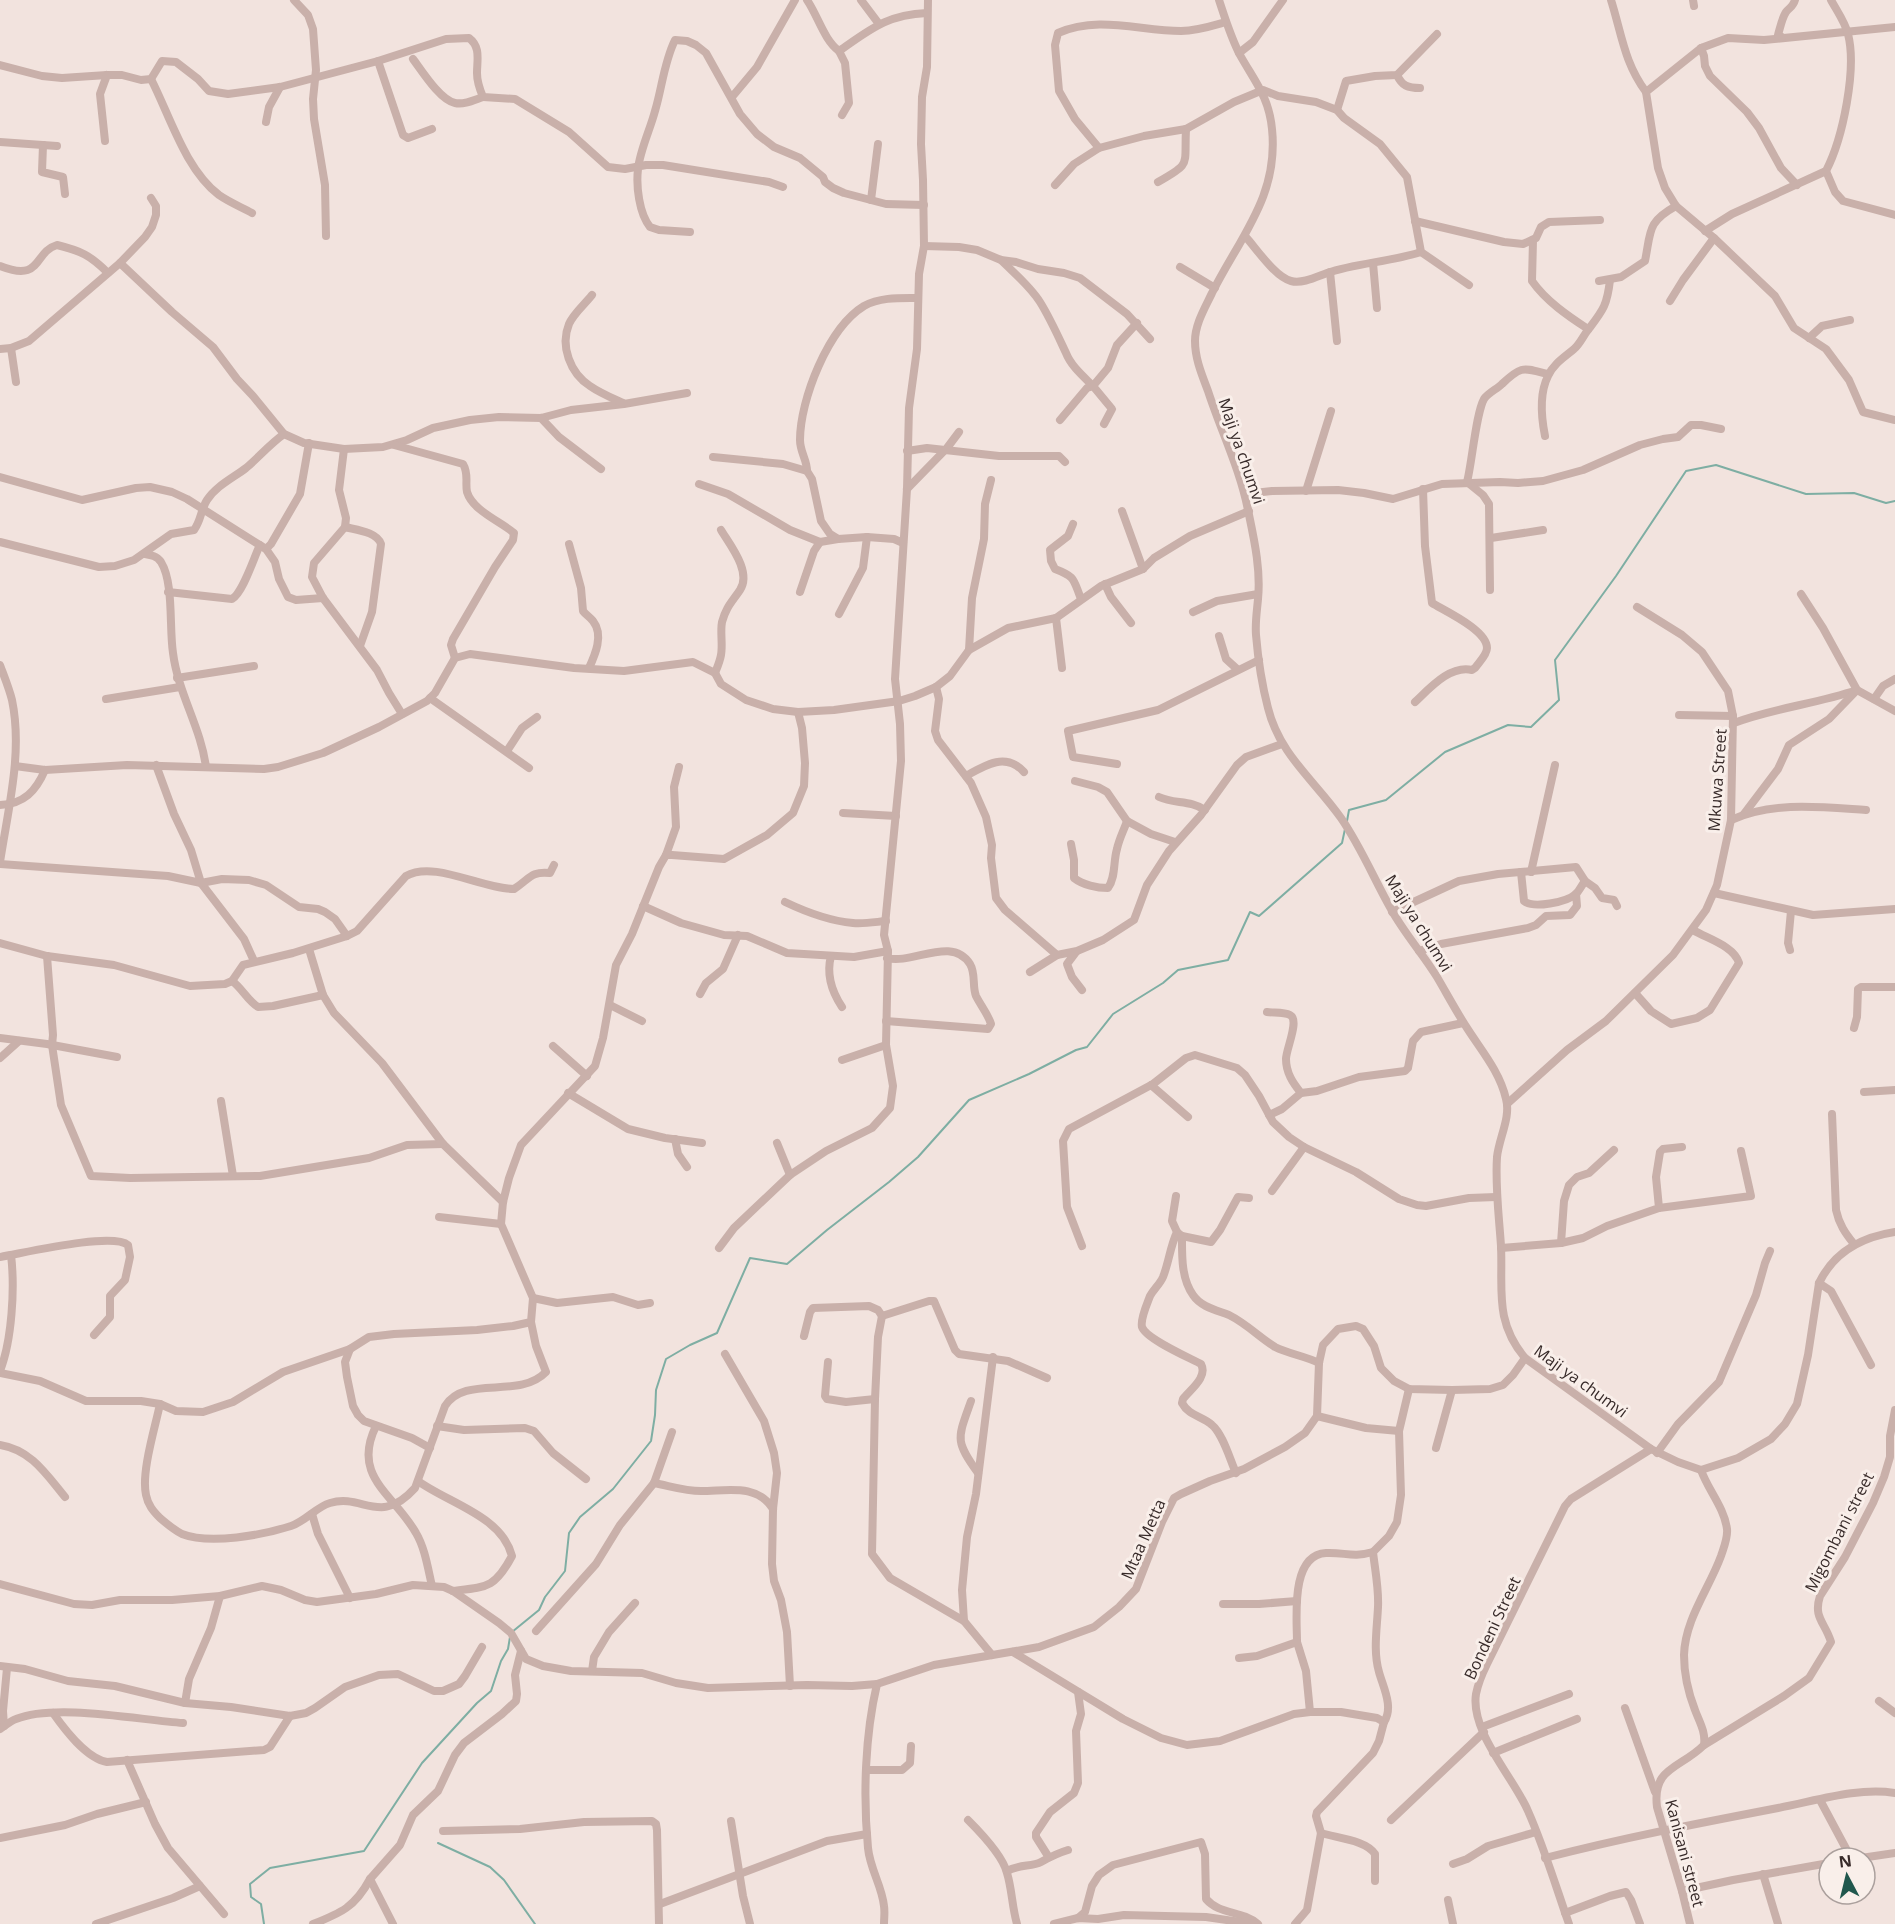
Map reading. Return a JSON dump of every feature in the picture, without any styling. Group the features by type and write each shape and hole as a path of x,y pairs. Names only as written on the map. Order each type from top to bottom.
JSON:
{"street":[{"path":"294,0 308,15 313,29 316,77 313,99 314,119 325,185 326,236"},
{"path":"732,97 757,67 795,0"},
{"path":"807,0 844,63 849,103 842,115"},
{"path":"861,0 879,24"},
{"path":"719,1248 734,1228 790,1175 826,1151 872,1128 890,1108 893,1086 886,1045 888,955 885,935 901,761 895,679 907,489 909,408 917,349 918,298 924,246 921,144 922,97 927,67 928,0"},
{"name":"Maji ya chumvi","path":"1219,0 1239,53 1263,90 1272,130 1271,171 1263,200 1245,236 1227,264 1197,325 1195,349 1245,494 1258,566 1255,618 1259,660 1269,712 1282,744 1313,786 1339,815 1392,912 1496,1074 1508,1103 1497,1154 1496,1197 1501,1248 1503,1318 1513,1343 1525,1358 1654,1451 1701,1470"},
{"path":"1239,53 1253,42 1283,0"},
{"path":"1611,0 1626,58 1646,92 1658,168 1665,188 1676,206 1714,238 1775,296 1794,328 1826,349 1849,380 1863,412 1895,420"},
{"path":"1782,37 1778,35 1780,27 1786,12 1795,0"},
{"path":"1705,231 1732,214 1826,171 1835,150 1851,84 1852,64 1848,32 1831,0"},
{"path":"839,51 879,24 899,16 927,13"},
{"path":"1100,148 1075,119 1059,91 1055,45 1058,33 1098,24 1182,31 1226,22"},
{"path":"1646,92 1701,48 1728,38 1764,39 1895,27"},
{"path":"1336,110 1346,81 1397,75 1437,34"},
{"path":"151,79 162,61 169,60 176,62 191,73 209,92 228,94 280,87 378,61 446,39 469,38 476,47 479,62 477,73 483,97"},
{"path":"690,232 659,230 648,226 639,196 639,166 655,112 669,51 675,40 687,41 706,53 741,114 756,134 768,144 800,158 833,188 844,193 896,205 924,205"},
{"path":"1701,48 1710,76 1747,112 1759,128 1780,168 1797,185"},
{"path":"413,59 435,87 452,103 468,102 483,97 515,99 569,132 608,167 625,169 663,165 769,182 783,187"},
{"path":"378,61 404,135 408,138 413,137 432,129"},
{"path":"0,64 42,76 62,78 122,75 141,80 151,79"},
{"path":"105,141 100,94 107,75"},
{"path":"1397,75 1401,84 1410,88 1420,88"},
{"path":"151,79 184,151 201,175 219,195 252,213"},
{"path":"266,122 269,107 280,87"},
{"path":"1055,185 1074,164 1100,148 1144,136 1186,129 1234,102 1263,90 1278,96 1316,102 1336,110 1380,144 1402,170 1410,188 1421,252 1469,285"},
{"path":"1158,182 1180,170 1185,164 1186,129"},
{"path":"0,142 57,146"},
{"path":"871,200 878,144"},
{"path":"43,145 42,172 63,177 65,194"},
{"path":"1826,171 1835,192 1844,201 1895,215"},
{"path":"0,349 11,348 28,340 120,263 152,227 156,206 151,198"},
{"path":"1599,280 1621,277 1645,261 1654,221 1659,215 1676,206"},
{"path":"1588,329 1570,317 1532,281 1533,240 1541,227 1549,222 1600,220"},
{"path":"1415,221 1504,242 1523,244 1533,240"},
{"path":"1245,236 1269,264 1291,281 1301,281 1330,272 1421,252"},
{"path":"1670,301 1714,238"},
{"path":"0,259 4,268 17,271 29,269 37,265 49,248 57,244 81,251 108,273"},
{"path":"924,246 936,245 968,249 1001,260 1080,278 1096,288 1137,323 1150,339"},
{"path":"1001,260 1040,301 1066,354 1078,372 1112,409 1104,424"},
{"path":"120,263 213,348 284,434 303,443 345,449 394,445 434,428 470,420 499,417 541,418 571,410 687,393"},
{"path":"1373,263 1377,308"},
{"path":"1180,267 1215,288"},
{"path":"1330,272 1337,340"},
{"path":"1545,436 1542,395 1548,374 1554,365 1576,347 1595,323 1607,300 1610,280"},
{"path":"592,295 569,323 564,346 581,379 589,386 624,404"},
{"path":"838,539 830,534 821,521 812,478 807,471 807,464 800,450 801,424 816,371 829,344 849,320 865,306 889,298 918,298"},
{"path":"1809,338 1822,326 1850,320"},
{"path":"1060,420 1087,388 1093,386 1108,368 1116,345 1137,323"},
{"path":"11,348 16,382"},
{"path":"1467,482 1480,410 1485,398 1516,371 1529,369 1548,374"},
{"path":"1306,491 1331,411"},
{"path":"541,418 559,437 601,469"},
{"path":"1245,494 1348,491 1393,499 1442,484 1518,483 1554,479 1583,470 1640,446 1678,437 1691,425 1721,429"},
{"path":"907,489 959,432"},
{"path":"0,542 24,546 99,567 116,566 145,554 171,534 194,530 205,503 214,492 247,467 270,444 284,434"},
{"path":"168,592 232,599 237,596 263,547 271,544 300,494 309,443"},
{"path":"394,445 463,464 468,476 466,489 474,504 514,533 513,540 453,639 451,645 455,658"},
{"path":"907,451 920,448 999,456 1059,456 1065,462"},
{"path":"345,449 339,490 346,518 345,527 319,556 312,568 314,582 323,598 377,670 402,714"},
{"path":"713,457 775,463 807,471"},
{"path":"0,477 82,500 136,488 162,489 187,499 263,547 275,562 279,579 288,597 296,600 323,598"},
{"path":"969,650 972,598 984,539 985,504 991,480"},
{"path":"1467,482 1489,502 1490,591"},
{"path":"699,484 728,495 796,534 820,542 867,537 904,538"},
{"path":"1415,702 1441,678 1461,669 1475,668 1487,650 1487,644 1478,632 1432,603 1425,546 1423,489"},
{"path":"1122,511 1143,569"},
{"path":"15,766 45,770 105,765 264,769 289,765 323,753 430,698 455,658 470,654 632,671 693,662 715,673 721,684 746,700 773,709 798,712 834,710 898,701 936,687 950,676 969,650 1008,628 1056,618 1105,584 1143,569 1154,558 1190,536 1248,511"},
{"path":"1073,524 1068,536 1050,550 1050,554 1055,569 1066,572 1072,577 1081,599"},
{"path":"345,527 374,535 381,544 372,612 360,646"},
{"path":"715,673 721,657 720,632 725,611 744,581 743,571 721,530"},
{"path":"1491,538 1543,530"},
{"path":"839,614 862,568 867,537"},
{"path":"800,592 814,551 820,542"},
{"path":"568,544 581,588 583,611 593,621 597,630 596,652 589,668"},
{"path":"145,554 155,556 160,560 168,592 172,651 177,678 202,744 206,767"},
{"path":"1105,584 1111,597 1131,623"},
{"path":"1193,612 1216,601 1258,594"},
{"path":"1801,594 1824,628 1857,690 1895,711"},
{"path":"1637,607 1682,635 1702,652 1728,691 1734,720 1679,715"},
{"path":"1056,618 1062,668"},
{"path":"1219,636 1226,659 1237,669"},
{"path":"1118,764 1073,757 1068,731 1158,710 1259,660"},
{"path":"0,665 14,718 15,766 4,804 0,863 168,876 201,883 235,878 262,884 299,907 318,909 330,915 347,936"},
{"path":"177,678 255,666"},
{"path":"1874,699 1883,686 1895,679"},
{"path":"106,699 180,687"},
{"path":"936,687 939,699 935,731 938,740 971,783 986,817 992,845 991,858 996,898 1005,910 1057,955"},
{"path":"1744,814 1778,769 1792,742 1829,719 1857,690"},
{"name":"Mkuwa Street","path":"1508,1103 1567,1050 1606,1021 1635,993 1673,955 1706,910 1714,893 1731,820 1734,720 1835,698 1857,690"},
{"path":"430,698 530,768"},
{"path":"666,855 724,859 767,835 793,813 804,786 803,737 798,712"},
{"path":"507,751 522,728 537,717"},
{"path":"1030,972 1057,955 1077,951 1115,934 1136,917 1147,885 1175,842 1205,810 1241,760 1282,744"},
{"path":"966,776 993,763 1004,761 1017,764 1024,772"},
{"path":"156,765 174,814 191,850 201,883 244,939 254,961"},
{"path":"1531,872 1555,765"},
{"path":"159,1404 145,1489 151,1508 175,1530 194,1538 227,1538 293,1525 323,1505 333,1502 344,1501 378,1508 394,1504 409,1495 418,1481 445,1406 453,1396 473,1390 532,1383 546,1372 536,1346 531,1322 533,1298 501,1224 503,1202 521,1145 595,1066 610,1005 616,965 632,934 676,827 674,787 679,767"},
{"path":"4,804 28,796 35,790 45,770"},
{"path":"1075,782 1098,787 1107,792 1127,821 1151,834 1175,842"},
{"path":"1159,797 1169,801 1192,803 1205,810"},
{"path":"1731,820 1764,809 1866,810"},
{"path":"843,813 896,816"},
{"path":"1071,844 1074,878 1096,887 1108,888 1111,885 1116,850 1127,821"},
{"path":"0,942 47,956 114,965 190,986 218,986 232,981 243,965 309,949 357,931 406,876 415,871 435,871 499,889 514,889 530,875 538,872 550,873 554,865"},
{"path":"1392,912 1459,881 1498,874 1576,867 1585,881 1595,888 1602,898 1614,900 1617,906"},
{"path":"1521,872 1526,904 1546,905 1576,894 1585,881"},
{"path":"1714,893 1813,915 1895,909"},
{"path":"1419,951 1442,944 1528,928 1536,925 1546,916 1570,915 1577,906 1576,894"},
{"path":"785,902 843,922 886,921"},
{"path":"643,906 681,923 724,935 738,935 760,940 787,953 831,957 888,955 899,960 944,951 962,956 970,965 974,975 975,994 991,1024 988,1029 979,1029 943,1024 886,1021"},
{"path":"1790,950 1788,943 1791,911"},
{"path":"1635,993 1651,1011 1671,1024 1697,1018 1710,1010 1739,963 1737,956 1728,949 1693,930"},
{"path":"700,994 706,983 723,969 738,935"},
{"path":"309,949 323,994 334,1013 382,1063 442,1144 503,1202"},
{"path":"1077,951 1067,964 1082,990"},
{"path":"47,956 52,1045 61,1105 91,1176 130,1178 260,1176 369,1158 406,1145 442,1144"},
{"path":"831,957 828,974 842,1007"},
{"path":"232,981 258,1007 273,1006 323,994"},
{"path":"1854,1028 1857,1017 1858,989 1861,987 1895,987"},
{"path":"610,1005 642,1021"},
{"path":"1267,1012 1290,1015 1293,1019 1295,1024 1286,1059 1290,1077 1301,1093"},
{"path":"1269,1115 1282,1109 1301,1093 1317,1091 1359,1077 1405,1071 1408,1068 1413,1041 1421,1032 1463,1023"},
{"path":"0,1038 117,1057"},
{"path":"0,1058 19,1041"},
{"path":"842,1060 886,1045"},
{"path":"553,1046 587,1076"},
{"path":"1082,1246 1067,1207 1063,1141 1069,1129 1151,1085 1186,1058 1195,1055 1236,1068 1245,1075 1280,1129 1304,1147 1356,1173 1399,1199 1426,1206 1469,1198 1496,1197"},
{"path":"1151,1085 1188,1117"},
{"path":"1864,1092 1895,1090"},
{"path":"568,1093 628,1129 702,1143"},
{"path":"221,1101 233,1176"},
{"path":"1832,1114 1836,1210 1841,1226 1854,1244"},
{"path":"675,1139 678,1154 687,1167"},
{"path":"777,1143 790,1175"},
{"path":"1272,1191 1304,1147"},
{"path":"1659,1208 1656,1177 1660,1152 1663,1149 1682,1147"},
{"path":"1561,1243 1564,1201 1569,1185 1577,1177 1589,1173 1614,1150"},
{"path":"1501,1248 1561,1243 1583,1238 1607,1226 1659,1208 1751,1196 1741,1151"},
{"path":"1176,1196 1172,1221 1179,1234 1182,1263 1194,1297 1212,1310 1252,1328 1275,1347 1319,1363"},
{"path":"1179,1234 1211,1242 1238,1197 1249,1198"},
{"path":"439,1217 501,1224"},
{"path":"1704,1745 1703,1730 1686,1683 1684,1652 1696,1610 1719,1562 1728,1532 1722,1513 1706,1485 1701,1470 1738,1458 1771,1439 1785,1424 1797,1404 1808,1355 1819,1283 1823,1276 1854,1244 1874,1236 1895,1232"},
{"path":"1179,1234 1172,1242 1162,1279 1150,1297 1142,1327 1145,1332 1165,1346 1201,1364 1204,1368 1203,1375 1182,1403 1191,1414 1212,1425 1236,1473"},
{"path":"0,1257 85,1242 118,1241 128,1245 130,1257 125,1280 110,1296 110,1317 94,1335"},
{"path":"1654,1451 1719,1382 1756,1295 1770,1251"},
{"path":"11,1255 12,1294 8,1339 0,1372 40,1381 86,1401 141,1401 159,1404 168,1409 203,1412 233,1402 283,1372 350,1349 369,1337 477,1330 531,1322"},
{"path":"1819,1283 1831,1291 1871,1365"},
{"path":"533,1298 557,1303 613,1297 638,1305 650,1303"},
{"path":"882,1316 934,1301 955,1350 964,1355 1008,1361 1047,1378"},
{"path":"804,1336 813,1308 869,1306 878,1310 882,1316 878,1337 875,1399 872,1554 890,1578 964,1621 992,1655"},
{"path":"1399,1431 1366,1428 1317,1416 1319,1363 1323,1345 1332,1334 1344,1327 1356,1326 1363,1329 1368,1335 1381,1368 1388,1376 1409,1389 1490,1389 1503,1385 1514,1375 1525,1358"},
{"path":"350,1349 345,1362 353,1406 364,1421 412,1438 430,1448"},
{"path":"725,1354 764,1420 777,1473 773,1509 772,1564 787,1632 790,1686"},
{"path":"964,1621 962,1590 967,1537 993,1358"},
{"path":"828,1362 825,1396 827,1399 846,1402 875,1399"},
{"path":"1310,1712 1306,1671 1297,1642 1298,1583 1303,1570 1315,1556 1326,1553 1358,1556 1373,1552 1389,1536 1397,1522 1401,1495 1399,1431 1409,1389"},
{"path":"1436,1448 1452,1390"},
{"path":"971,1401 959,1438 962,1450 978,1473"},
{"name":"Migombani street","path":"1704,1745 1809,1678 1822,1659 1831,1642 1816,1607 1820,1596 1860,1530 1884,1477 1890,1457 1890,1436 1895,1410"},
{"name":"Mtaa Metta","path":"520,1651 526,1659 543,1666 571,1671 642,1673 676,1683 708,1688 877,1684 934,1665 1039,1647 1094,1627 1119,1607 1136,1589 1162,1521 1174,1498 1210,1481 1236,1473 1285,1448 1305,1433 1317,1416"},
{"path":"376,1426 370,1437 369,1467 385,1495 417,1535 432,1586"},
{"path":"437,1426 464,1430 525,1428 534,1431 553,1453 586,1479"},
{"path":"536,1631 596,1564 620,1525 654,1483 672,1432"},
{"path":"0,1445 14,1448 27,1455 65,1497"},
{"name":"Bondeni Street","path":"1569,1924 1528,1811 1493,1753 1483,1730 1476,1697 1480,1678 1565,1506 1571,1499 1654,1451"},
{"path":"418,1481 438,1495 478,1515 499,1531 510,1548 512,1556 502,1576 482,1587 453,1591"},
{"path":"654,1483 701,1491 718,1489 754,1491 767,1499 773,1509"},
{"path":"312,1514 318,1534 350,1598"},
{"path":"1295,1924 1307,1910 1321,1833 1317,1812 1373,1753 1388,1712 1376,1660 1378,1606 1373,1552"},
{"path":"0,1584 82,1605 120,1600 172,1600 220,1596 262,1586 317,1602 350,1598 405,1586 444,1587 511,1633 520,1651 515,1675 516,1701 464,1743 455,1755 438,1791 413,1815 400,1845 370,1879 363,1892 340,1914 313,1924"},
{"path":"185,1703 189,1679 211,1628 220,1596"},
{"path":"1223,1604 1296,1601"},
{"path":"592,1671 594,1657 609,1632 635,1603"},
{"path":"1239,1658 1257,1656 1297,1642"},
{"path":"2,1728 4,1667 25,1669 68,1681 115,1686 185,1703 290,1716 306,1713 345,1687 378,1675 398,1674 434,1690 443,1691 459,1684 482,1647"},
{"path":"1012,1651 1123,1719 1161,1738 1187,1745 1220,1741 1294,1714 1310,1712 1341,1712 1377,1718 1384,1722"},
{"path":"877,1684 871,1712 867,1770 867,1834 871,1866 884,1905 884,1924"},
{"path":"1048,1856 1036,1833 1050,1812 1074,1793 1078,1783 1076,1731 1081,1714 1078,1692"},
{"path":"1391,1820 1483,1730 1569,1694"},
{"path":"1879,1701 1895,1713"},
{"path":"1625,1708 1655,1793"},
{"path":"53,1713 79,1743 99,1760 264,1750 270,1747 290,1716"},
{"path":"2,1728 22,1717 53,1713 183,1723"},
{"path":"1493,1753 1577,1719"},
{"name":"Kanisani street","path":"1690,1924 1655,1793 1658,1783 1665,1774 1704,1745"},
{"path":"867,1770 902,1770 910,1763 911,1746"},
{"path":"127,1760 168,1848 224,1914"},
{"path":"1545,1858 1629,1836 1866,1791 1895,1792"},
{"path":"1820,1800 1845,1846"},
{"path":"0,1838 66,1825 146,1802"},
{"path":"968,1820 1007,1871 1017,1924"},
{"path":"443,1831 520,1829 584,1822 652,1821 656,1824 657,1830 659,1924"},
{"path":"731,1821 750,1924"},
{"path":"1453,1864 1467,1859 1488,1846 1536,1832"},
{"path":"1321,1833 1364,1845 1373,1851 1375,1881"},
{"path":"660,1904 827,1841 867,1834"},
{"path":"1078,1918 1085,1912 1092,1886 1099,1875 1113,1865 1201,1842 1205,1854 1206,1899 1216,1908 1244,1914 1256,1924"},
{"path":"1007,1871 1016,1866 1041,1862 1048,1856 1068,1850"},
{"path":"1877,1856 1895,1853"},
{"name":"Kanisani street","path":"1682,1891 1817,1865"},
{"path":"1763,1874 1778,1924"},
{"path":"370,1879 393,1924"},
{"path":"96,1924 200,1886"},
{"path":"1565,1913 1626,1892 1640,1924"},
{"path":"1448,1900 1454,1924"},
{"path":"1054,1924 1078,1918 1098,1919 1124,1915 1206,1917 1256,1924"}],"waterway":[{"path":"1347,821 1349,810 1386,800 1445,752 1508,725 1531,727 1559,700 1555,660 1616,576 1686,471 1716,465 1806,494 1854,493 1886,503 1895,501"},
{"path":"512,1632 539,1610 545,1597 565,1571 569,1533 580,1517 613,1489 651,1441 656,1390 666,1359 717,1333 750,1258 787,1264 918,1157 969,1100 1087,1047 1113,1014 1163,983 1178,970 1228,960 1250,912 1259,916 1342,843 1345,829"},
{"path":"264,1924 261,1904 251,1897 250,1884 270,1868 364,1851 422,1763 477,1703 491,1691 501,1661 508,1649 510,1637"},
{"path":"438,1843 490,1867 504,1880 535,1924"}]}
